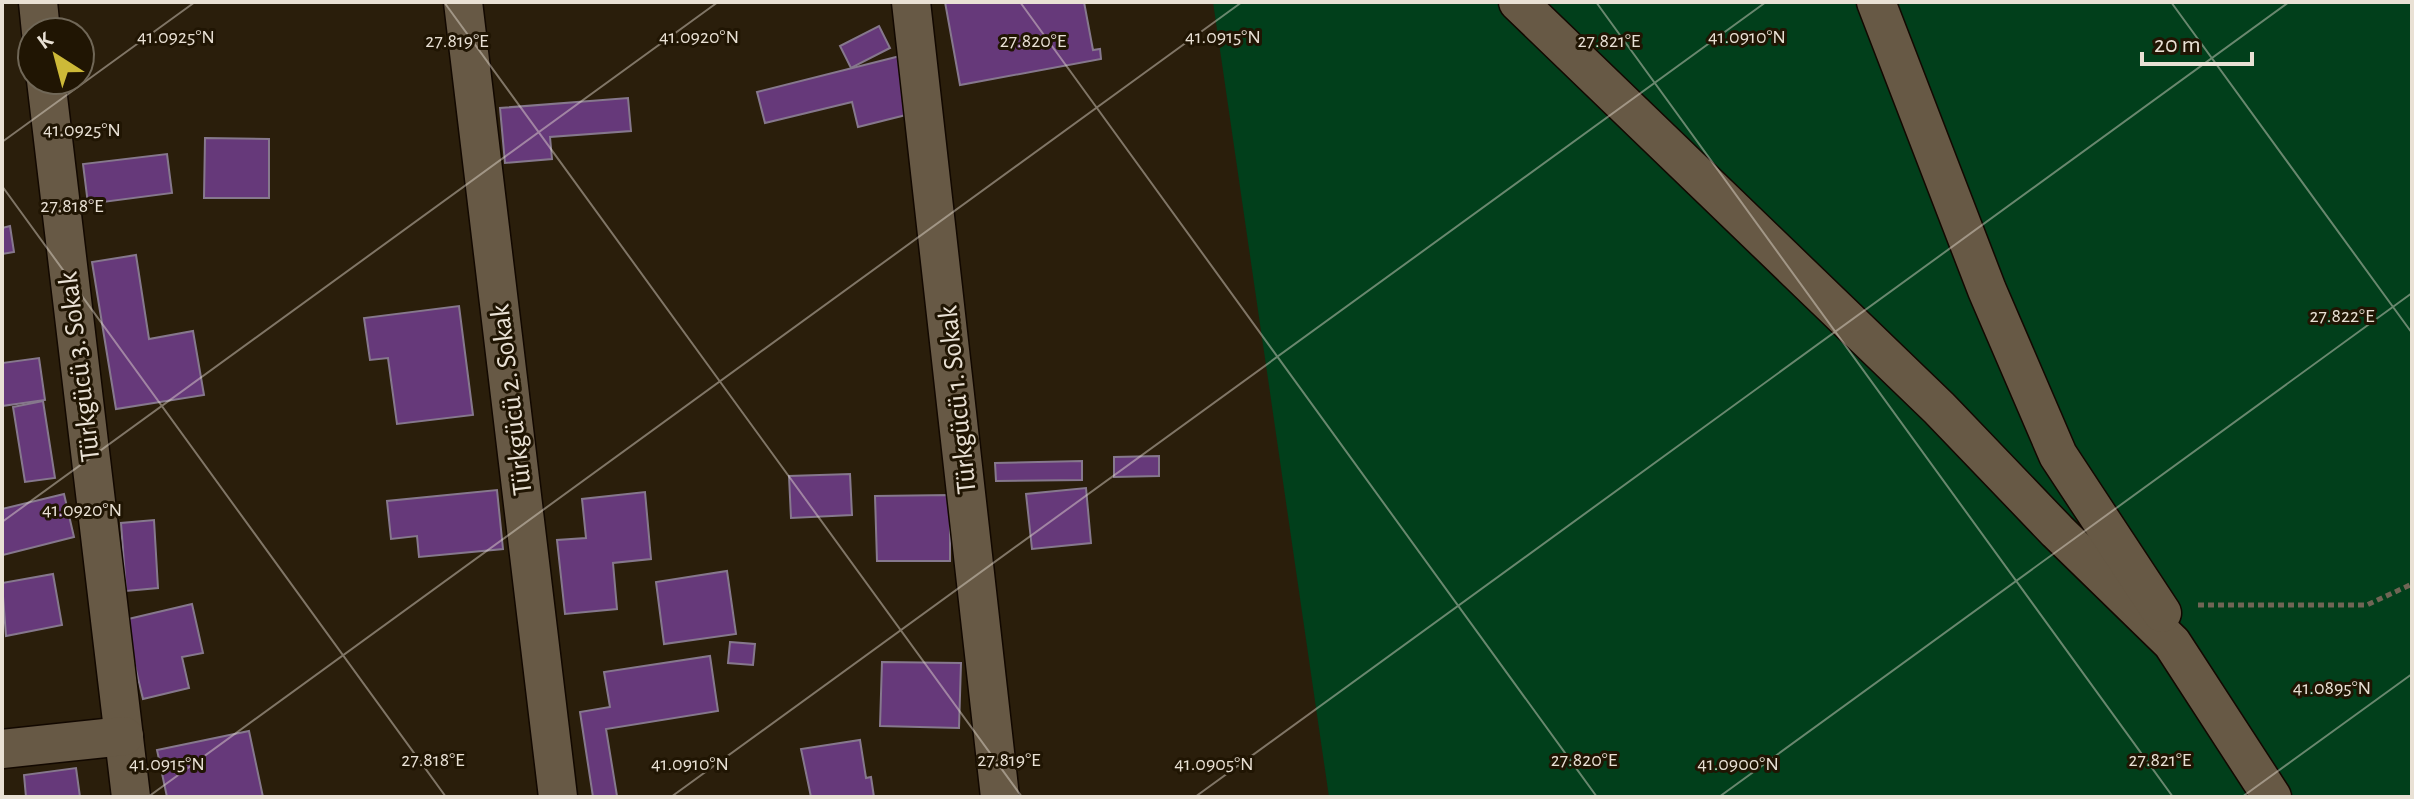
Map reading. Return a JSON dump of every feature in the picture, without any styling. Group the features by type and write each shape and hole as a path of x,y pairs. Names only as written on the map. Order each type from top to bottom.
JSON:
{"street":[{"name":"Türkgücü 2. Sokak","path":"463,2 558,797"},
{"name":"Türkgücü 1. Sokak","path":"911,2 1000,797"},
{"path":"1518,2 1928,397 2172,643 2272,797"},
{"path":"1876,2 1987,290 2058,455 2160,608 2172,643"},
{"name":"Türkgücü 3. Sokak","path":"48,96 77,367 131,797"},
{"path":"2,749 124,736"}],"path":[{"path":"2160,608 2212,604 2367,605 2412,584"}],"green space":[{"path":"1213,2 2412,2 2412,797 1329,797"}],"building":[{"path":"945,2 1084,2 1093,50 1100,49 1101,59 960,85"},
{"path":"879,26 890,48 851,68 840,46"},
{"path":"904,55 918,112 858,127 852,102 765,123 757,92"},
{"path":"628,98 631,131 550,137 552,159 505,163 500,108"},
{"path":"205,138 269,139 269,198 204,198"},
{"path":"167,154 172,193 88,204 83,164"},
{"path":"10,226 14,252 2,254 2,228"},
{"path":"136,255 149,339 193,331 204,395 116,409 92,262"},
{"path":"459,306 473,415 397,424 388,358 370,360 364,318"},
{"path":"39,358 45,400 2,406 2,363"},
{"path":"43,401 55,478 25,482 13,407"},
{"path":"1159,456 1159,476 1114,477 1114,457"},
{"path":"1082,461 1082,480 996,481 995,463"},
{"path":"850,474 852,515 791,518 789,476"},
{"path":"1086,488 1091,543 1032,549 1026,494"},
{"path":"497,490 503,549 419,557 417,536 391,539 387,501"},
{"path":"645,492 651,559 613,563 617,609 565,614 557,540 586,538 582,499"},
{"path":"64,494 74,537 3,555 2,509"},
{"path":"950,495 950,561 877,561 875,496"},
{"path":"154,520 158,588 126,591 121,523"},
{"path":"727,571 736,634 664,644 656,582"},
{"path":"53,574 62,625 6,636 2,583"},
{"path":"192,604 203,653 182,657 189,688 143,699 124,620"},
{"path":"730,642 755,644 753,665 728,663"},
{"path":"710,656 718,711 606,729 617,796 593,797 580,712 610,707 604,672"},
{"path":"882,662 961,663 959,728 880,726"},
{"path":"249,731 263,797 167,797 157,750"},
{"path":"860,740 866,778 871,777 874,797 811,797 801,749"},
{"path":"76,768 80,797 26,797 24,775"}]}
